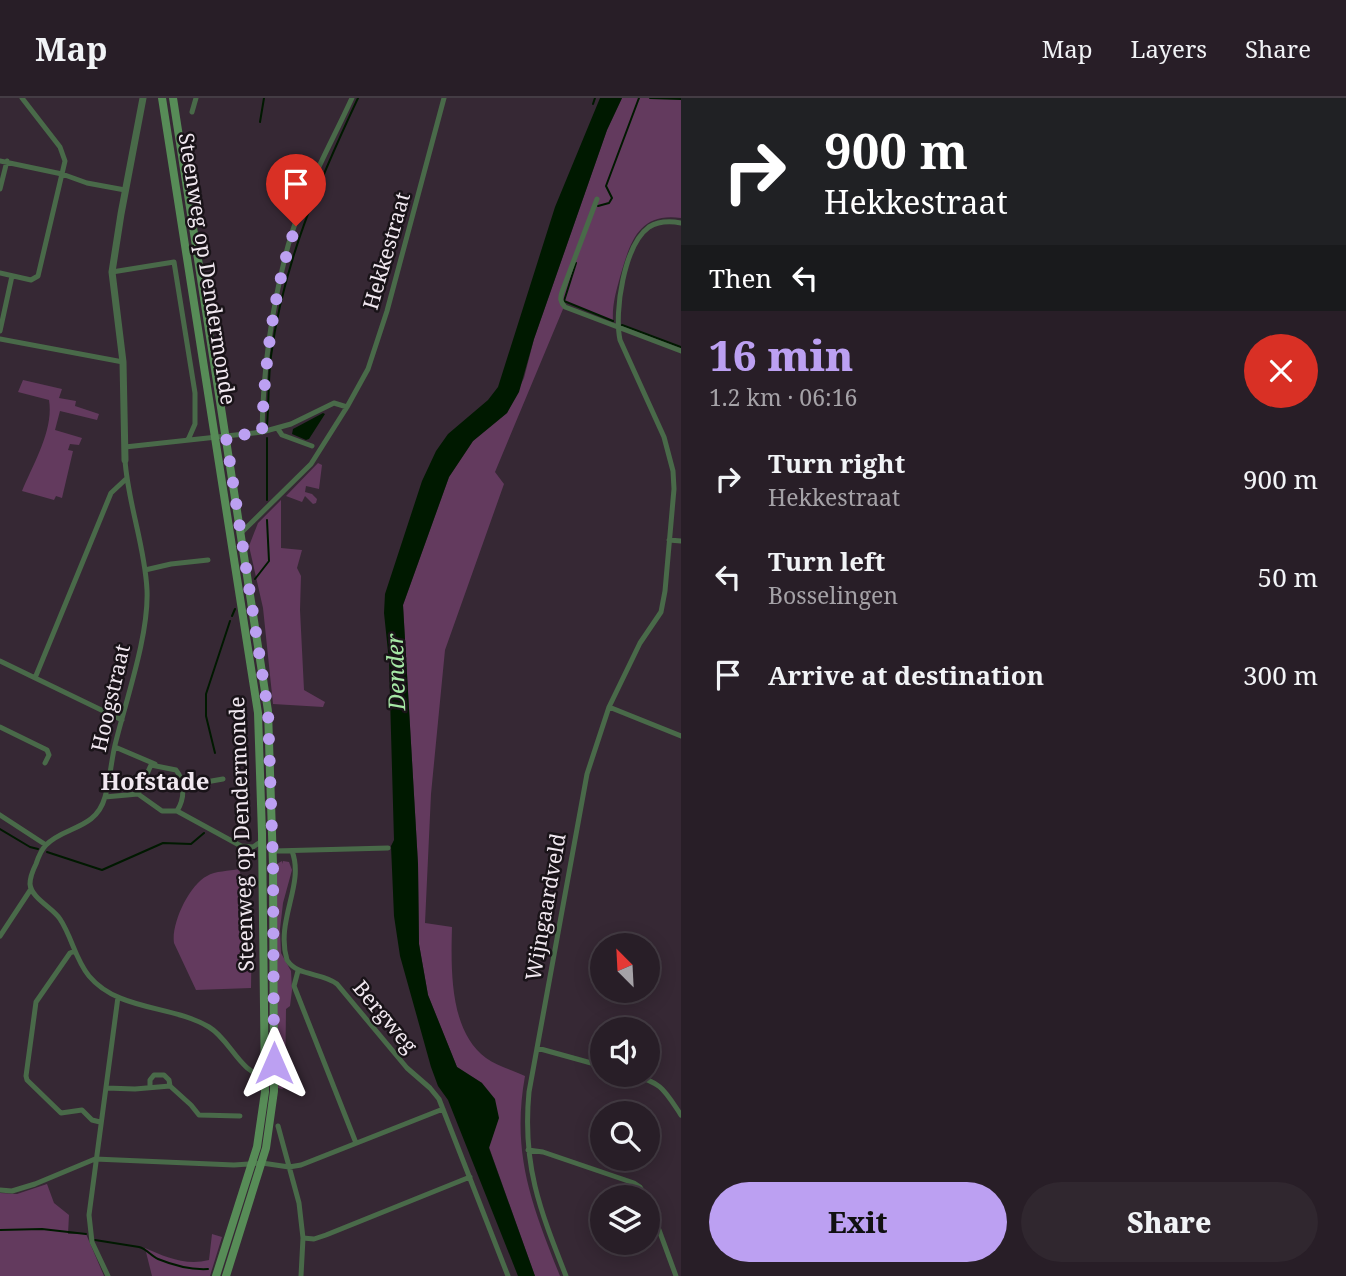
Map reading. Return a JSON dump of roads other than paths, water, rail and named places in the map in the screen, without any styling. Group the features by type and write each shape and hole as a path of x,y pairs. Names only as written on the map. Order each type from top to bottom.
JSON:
{"main road":[{"name":"Steenweg op Dendermonde","path":"162,98 221,437 241,533 268,711 273,851 270,1077 257,1163 226,1276"},
{"name":"Steenweg op Dendermonde","path":"173,98 258,713 270,1077"},
{"path":"262,838 273,851"},
{"path":"262,864 266,853 273,851"},
{"name":"Steenweg op Dendermonde","path":"216,1276 257,1163"}],"street":[{"path":"0,273 31,280 38,276 65,161 63,151 22,98"},
{"path":"125,460 123,362 113,272 125,190 143,98"},
{"path":"192,113 196,98"},
{"path":"262,432 267,356 289,245 310,187 352,98"},
{"name":"Hekkestraat","path":"241,533 311,464 368,369 387,311 444,98"},
{"path":"0,189 3,161 125,190"},
{"path":"597,199 560,299 565,307 681,351"},
{"name":"Wijngaardveld","path":"566,1276 531,1175 528,1107 587,774 609,707 640,643 661,612 665,591 674,489 671,459 664,437 624,350 618,327 618,301 637,242 647,229 661,222 681,223"},
{"path":"113,272 174,262 195,393 195,424 188,440"},
{"path":"0,331 12,276"},
{"path":"0,339 123,362"},
{"path":"125,447 262,432 306,418 329,404 339,403 347,407"},
{"path":"278,429 282,435 312,446"},
{"name":"Hoogstraat","path":"46,845 92,818 105,797 144,625 147,591 145,570 126,479 125,460"},
{"path":"35,678 111,493 126,479"},
{"path":"669,540 681,541"},
{"path":"145,570 208,560"},
{"path":"0,672 2,662 122,720"},
{"path":"609,707 681,736"},
{"path":"0,727 47,750 49,755 45,763"},
{"path":"115,747 176,770 183,786 179,813"},
{"path":"138,794 148,769 155,764"},
{"path":"183,786 223,779"},
{"path":"105,797 138,794 162,811 179,813 241,846 253,847 262,838"},
{"path":"0,815 46,845 31,876 31,889 0,936"},
{"path":"273,851 388,848"},
{"path":"292,851 297,869 286,913 285,955 289,964 298,971 294,986 356,1143"},
{"path":"31,889 59,917 90,978 105,991 118,998 209,1028 226,1041 248,1070 270,1077"},
{"path":"75,951 70,953 36,1002 26,1076 57,1111 61,1113 82,1110 93,1120 100,1122"},
{"name":"Bergweg","path":"298,971 328,978 337,984 407,1068 434,1092 508,1276"},
{"path":"108,1276 89,1230 95,1159 118,998"},
{"path":"537,1048 590,1063"},
{"path":"150,1087 150,1080 154,1075 164,1075 170,1086 199,1115 240,1116"},
{"path":"106,1088 170,1086"},
{"path":"660,1086 681,1115"},
{"path":"0,1190 12,1191 35,1184 95,1159 257,1163 289,1167 301,1165 443,1109"},
{"path":"278,1126 299,1203 303,1238 301,1276"},
{"path":"528,1150 543,1152 637,1185"},
{"path":"303,1238 314,1239 470,1177"},
{"path":"660,1234 676,1276"}],"water":[{"name":"Dender","path":"600,98 622,98 607,130 534,339 519,392 507,413 473,441 449,477 403,605 418,864 419,944 428,995 457,1067 482,1083 495,1099 499,1118 489,1148 535,1276 518,1276 448,1100 438,1086 400,956 394,916 391,846 394,840 385,594 422,481 436,451 448,434 488,400 498,387 555,207"},
{"path":"325,414 309,439 292,434 293,429"}],"waterway":[{"path":"260,122 264,98"},
{"path":"267,425 271,356 284,289 316,192 358,98"},
{"path":"593,104 595,98"},
{"path":"598,206 609,203 612,198 606,186 639,98"},
{"path":"650,98 681,99"},
{"path":"576,263 564,301 613,321"},
{"path":"622,325 681,347"},
{"path":"267,438 267,500"},
{"path":"255,579 269,561 267,520"},
{"path":"232,616 235,609"},
{"path":"215,753 206,716 206,694 230,621"},
{"path":"0,829 38,849"},
{"path":"47,852 102,870 163,843 191,844 204,833"},
{"path":"0,1230 42,1229 86,1234"},
{"path":"95,1240 139,1247 158,1259 177,1266 208,1269"}],"district":[{"name":"Hofstade","path":"155,782"}]}
